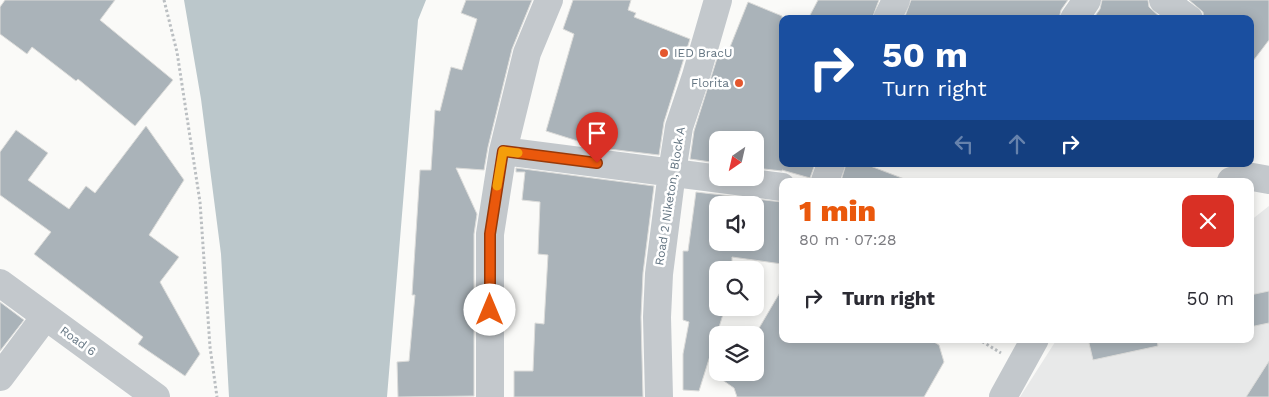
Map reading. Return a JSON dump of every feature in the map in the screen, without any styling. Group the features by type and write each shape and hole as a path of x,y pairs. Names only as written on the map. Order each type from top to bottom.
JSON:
{"street":[{"path":"490,397 490,234 503,151 527,53 549,0"},
{"name":"Road 2 Niketon, Block A","path":"659,397 657,317 659,274 672,172 680,127 718,0"},
{"path":"890,15 896,0"},
{"path":"1077,15 1088,0"},
{"path":"1163,0 1184,15"},
{"path":"503,151 779,187"},
{"path":"1241,178 1247,176 1269,180"},
{"name":"Road 6","path":"0,283 156,397"},
{"path":"0,377 45,317"},
{"path":"1003,397 1033,343"}],"path":[{"path":"164,0 177,52 200,202 210,347 217,397"}],"shaded area":[{"path":"184,0 426,0 418,20 387,397 229,397 221,254 201,99"},
{"path":"1269,206 1269,397 1020,397 1054,343 1254,343 1254,218"}],"building":[{"path":"5,0 115,0 100,20 173,80 135,126 78,79 76,81 32,47 27,54 0,34 0,7"},
{"path":"466,0 532,0 512,49 484,170 456,168 477,214 474,234 474,396 398,397 397,362 409,361 415,295 412,295 420,170 431,170 435,110 440,111 451,67 462,70 477,19 461,13"},
{"path":"573,0 631,0 628,10 636,13 634,17 690,39 664,122 659,155 600,148 546,131 574,34 563,29"},
{"path":"818,0 879,0 873,15 810,15"},
{"path":"911,0 1068,0 1060,15 905,15"},
{"path":"1102,0 1148,0 1149,7 1158,15 1096,15 1100,9"},
{"path":"1189,0 1269,0 1269,40 1254,60 1254,15 1203,15 1203,12"},
{"path":"748,2 780,15 779,167 814,167 810,178 782,170 764,169 764,131 709,131 709,162 690,159 694,131 720,49 728,52"},
{"path":"146,126 184,180 149,235 179,257 160,282 200,354 185,376 138,344 143,337 34,254 51,232 0,195 0,152 16,130 48,153 28,180 69,209 86,186 95,193"},
{"path":"845,167 873,167 902,178 842,178"},
{"path":"516,168 654,186 643,273 641,317 643,397 514,397 514,371 533,371 535,323 544,324 548,255 538,254 540,202 522,200 525,172 516,172"},
{"path":"696,192 730,196 709,196 709,251 764,251 764,200 779,202 779,264 732,257 732,261 709,261 709,316 722,316 719,326 709,326 709,359 699,391 683,390 683,354 689,322 683,320 683,251 688,251"},
{"path":"1269,291 1269,323 1254,326 1254,294"},
{"path":"779,294 779,343 936,343 939,345 944,362 924,397 737,397 734,388 724,381 764,381 764,326 760,326"},
{"path":"0,302 24,320 0,351"},
{"path":"1089,343 1158,343 1158,346 1093,360"},
{"path":"1269,361 1269,397 1246,397"}],"slow traffic":[{"path":"497,186 503,151 518,153"}],"place":[{"name":"IED BracU","path":"664,53"},
{"name":"Florita","path":"739,83"}],"route":[{"path":"490,310 490,234 503,151 597,163"}]}
